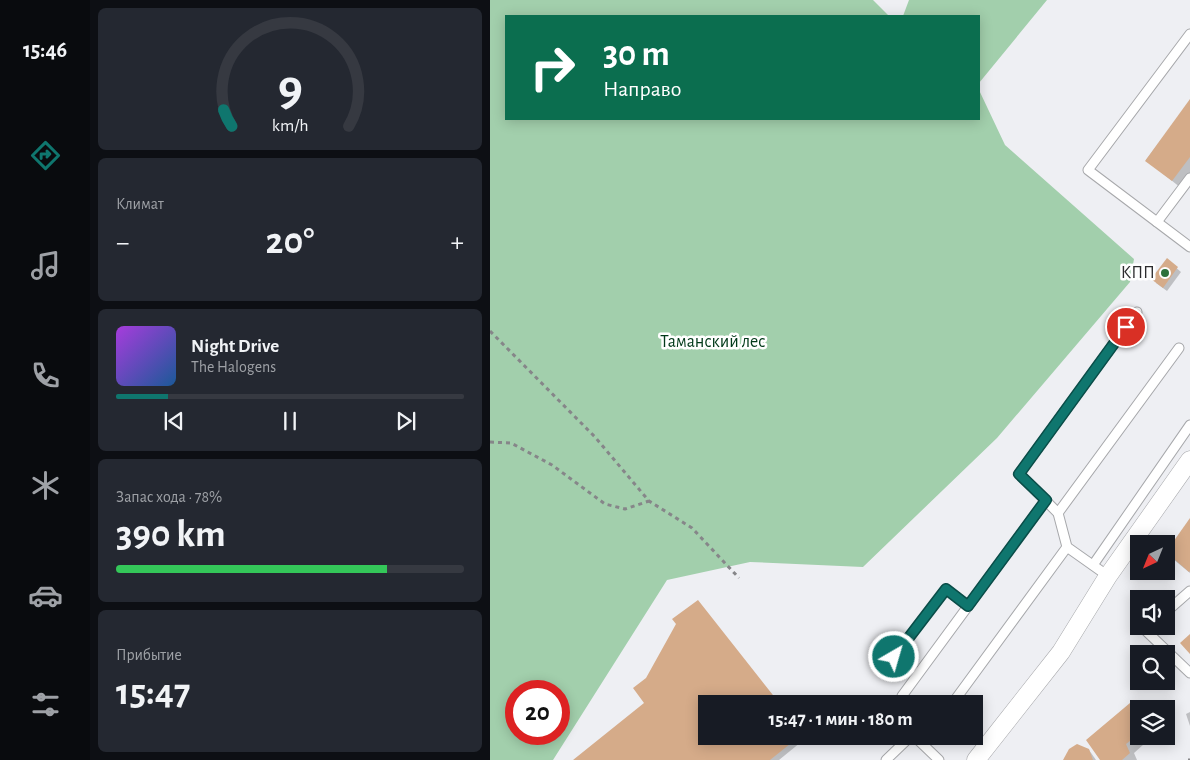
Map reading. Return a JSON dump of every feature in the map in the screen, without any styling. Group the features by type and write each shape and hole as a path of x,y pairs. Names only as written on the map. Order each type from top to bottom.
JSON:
{"street":[{"path":"976,760 1061,652 1108,576 1190,460"}],"lane":[{"path":"1190,34 1088,170 1190,247"},
{"path":"1157,222 1190,178"},
{"path":"1108,576 1067,547 1058,513 1019,474 1137,312"},
{"path":"1058,513 1179,348"},
{"path":"1093,565 1190,425"},
{"path":"903,695 1046,500"},
{"path":"959,695 1067,547"},
{"path":"884,670 946,589 968,606"},
{"path":"1175,604 1190,590"},
{"path":"1150,635 1190,673"},
{"path":"886,760 902,745"},
{"path":"922,745 939,760"}],"path":[{"path":"490,331 595,437 649,501 692,528 739,578"},
{"path":"490,442 511,443 552,465 605,504 625,509 649,501"}],"green space":[{"name":"Таманский лес","path":"490,0 873,0 888,15 505,15 505,120 980,120 980,92 1005,145 1134,259 1130,282 997,438 863,567 750,562 667,580 570,733 570,680 505,680 505,745 562,745 553,760 490,760"},
{"path":"909,0 1047,0 980,82 980,15 903,15"}],"building":[{"path":"1190,99 1190,157 1172,181 1145,161"},
{"name":"КПП","path":"1167,258 1178,267 1163,288 1151,279"},
{"path":"1190,518 1189,572 1175,560 1175,539"},
{"path":"698,600 773,695 698,695 698,745 789,745 770,760 573,760 644,703 633,688 646,678 676,624 672,619"},
{"path":"1190,634 1190,654 1180,643"},
{"path":"1130,703 1130,741 1126,744 1130,753 1122,760 1100,760 1086,740"},
{"path":"1077,744 1089,749 1093,760 1063,760 1069,749"}],"place":[{"name":"КПП","path":"1165,273"}],"route":[{"path":"894,657 946,589 968,606 1046,500 1019,474 1126,327"}]}
